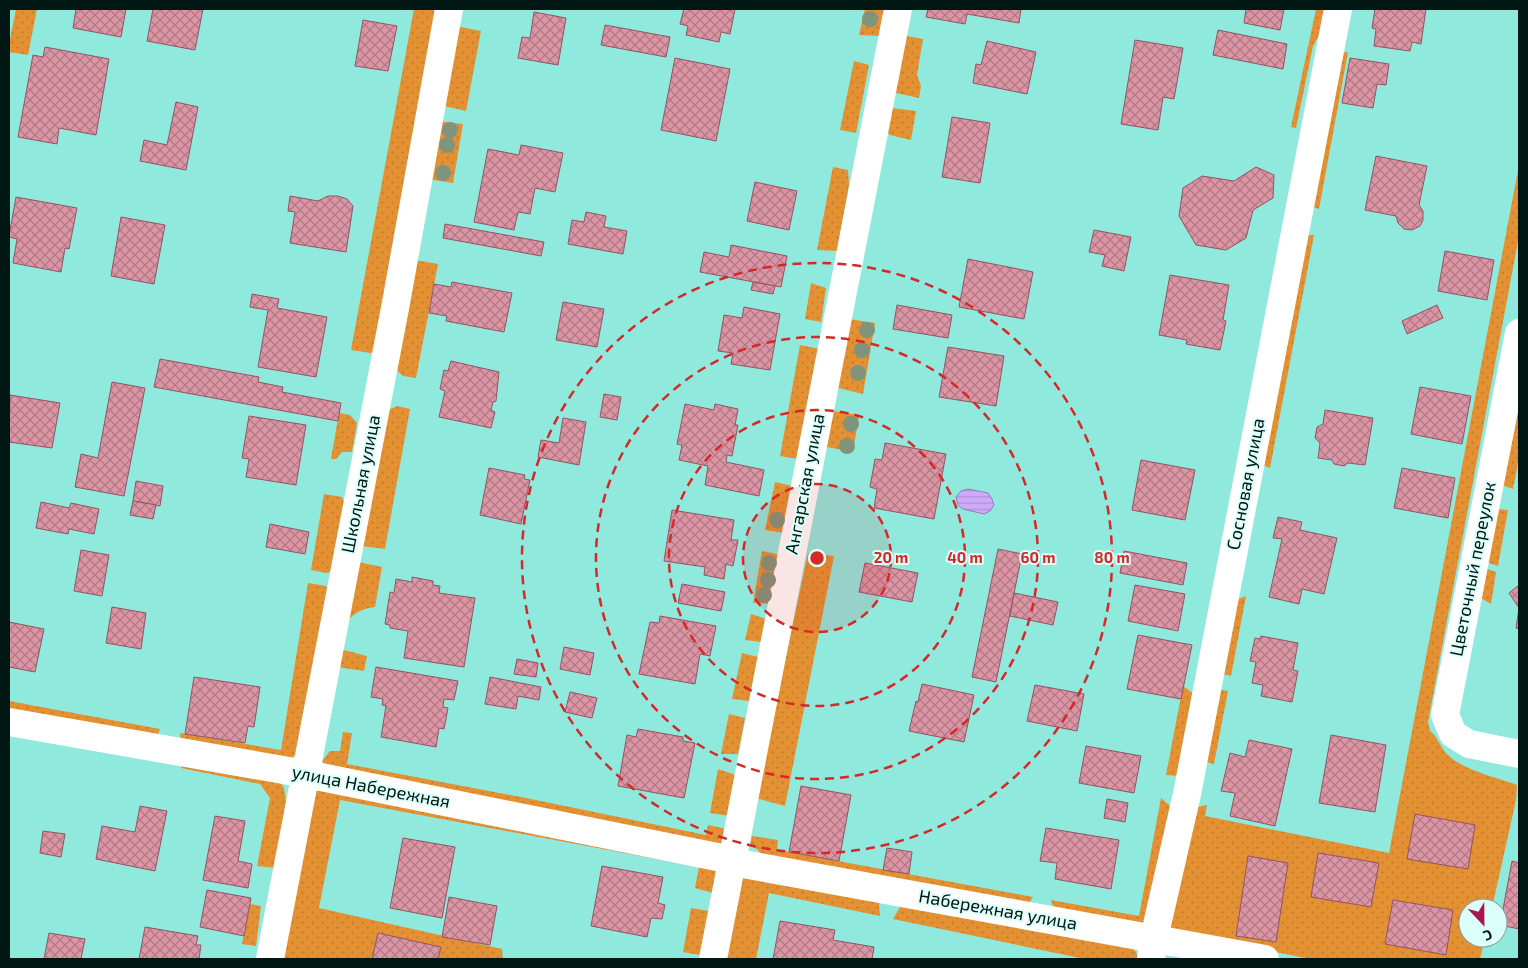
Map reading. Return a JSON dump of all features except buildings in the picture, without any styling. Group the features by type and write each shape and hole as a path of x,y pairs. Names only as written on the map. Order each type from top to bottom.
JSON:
{"street":[{"name":"Школьная улица","path":"270,959 396,303 449,9"},
{"name":"Ангарская улица","path":"714,959 898,9"},
{"name":"Сосновая улица","path":"1152,949 1186,794 1338,9"},
{"name":"Цветочный переулок","path":"1519,333 1445,715 1453,734 1469,744 1519,754"},
{"name":"улица Набережная","path":"9,722 306,774 732,861"},
{"name":"Набережная улица","path":"732,861 1152,949 1265,959"}],"shaded area":[{"path":"16,9 37,9 28,55 9,52"},
{"path":"414,9 441,9 378,350 370,353 351,350"},
{"path":"865,9 884,9 879,36 859,35"},
{"path":"1316,9 1327,9 1324,26 1313,46 1296,128 1291,127"},
{"path":"455,26 481,31 466,111 440,105"},
{"path":"907,36 923,39 917,75 921,86 919,98 896,93 893,87 901,44"},
{"path":"1348,52 1319,209 1310,206 1339,53"},
{"path":"854,61 869,65 856,133 840,130"},
{"path":"892,108 916,111 911,140 890,135 884,130"},
{"path":"437,121 463,124 453,183 427,179"},
{"path":"1519,165 1519,236 1428,722 1430,731 1452,759 1479,772 1517,785 1516,800 1494,898 1458,898 1458,948 1483,948 1480,959 1311,959 1171,932 1168,928 1192,808 1207,805 1205,816 1389,853"},
{"path":"833,167 848,170 849,185 837,251 817,250"},
{"path":"1304,235 1314,235 1270,468 1263,465"},
{"path":"415,260 438,264 416,378 403,376 393,367"},
{"path":"811,283 826,288 821,322 805,319"},
{"path":"849,319 875,323 863,394 838,388"},
{"path":"800,345 820,349 798,459 780,456"},
{"path":"397,406 410,409 385,549 362,546 386,411"},
{"path":"1518,408 1519,457 1513,489 1502,485"},
{"path":"833,411 859,415 853,452 827,447"},
{"path":"339,413 350,415 357,423 352,452 342,452 336,459 331,459"},
{"path":"775,482 792,486 784,533 765,530"},
{"path":"968,489 988,493 994,505 990,511 984,514 963,509 958,505 956,497 961,491"},
{"path":"324,494 342,497 345,504 335,571 326,573 311,570"},
{"path":"1497,509 1508,510 1498,566 1486,562"},
{"path":"762,551 781,555 771,604 753,603"},
{"path":"808,553 834,556 785,806 756,798"},
{"path":"358,562 382,567 375,607 359,612 346,622"},
{"path":"1485,568 1496,572 1491,604 1479,597"},
{"path":"308,583 326,586 331,593 299,751 293,757 284,761 181,744 180,733 281,750"},
{"path":"1246,596 1231,676 1219,673 1236,600"},
{"path":"751,614 766,619 761,642 745,640"},
{"path":"340,649 367,656 364,671 337,667"},
{"path":"742,653 758,657 749,701 732,699"},
{"path":"1183,686 1194,694 1179,776 1166,775"},
{"path":"1216,689 1228,691 1214,764 1202,761"},
{"path":"9,701 160,729 156,740 9,713"},
{"path":"729,714 745,718 738,754 721,754"},
{"path":"343,732 352,733 347,764 706,835 708,825 727,829 720,847 331,770 322,761 330,751 340,751"},
{"path":"183,759 278,779 284,788 286,802 276,868 257,866 270,798 260,784 181,768"},
{"path":"718,769 736,775 730,816 710,813"},
{"path":"326,788 712,864 718,873 713,893 695,888 699,867 340,800 319,908 502,949 503,959 281,959 314,792"},
{"path":"1161,798 1170,806 1148,921 1143,926 1055,912 1051,900 1139,916"},
{"path":"752,836 778,840 777,850 1033,897 1027,907 762,855 757,849 750,846"},
{"path":"746,873 879,902 880,916 769,893 756,959 722,959 735,888"},
{"path":"250,904 261,906 256,946 242,944"},
{"path":"900,907 1131,946 1136,952 1138,959 1085,959 893,919"},
{"path":"691,908 709,911 700,955 683,952"}]}
